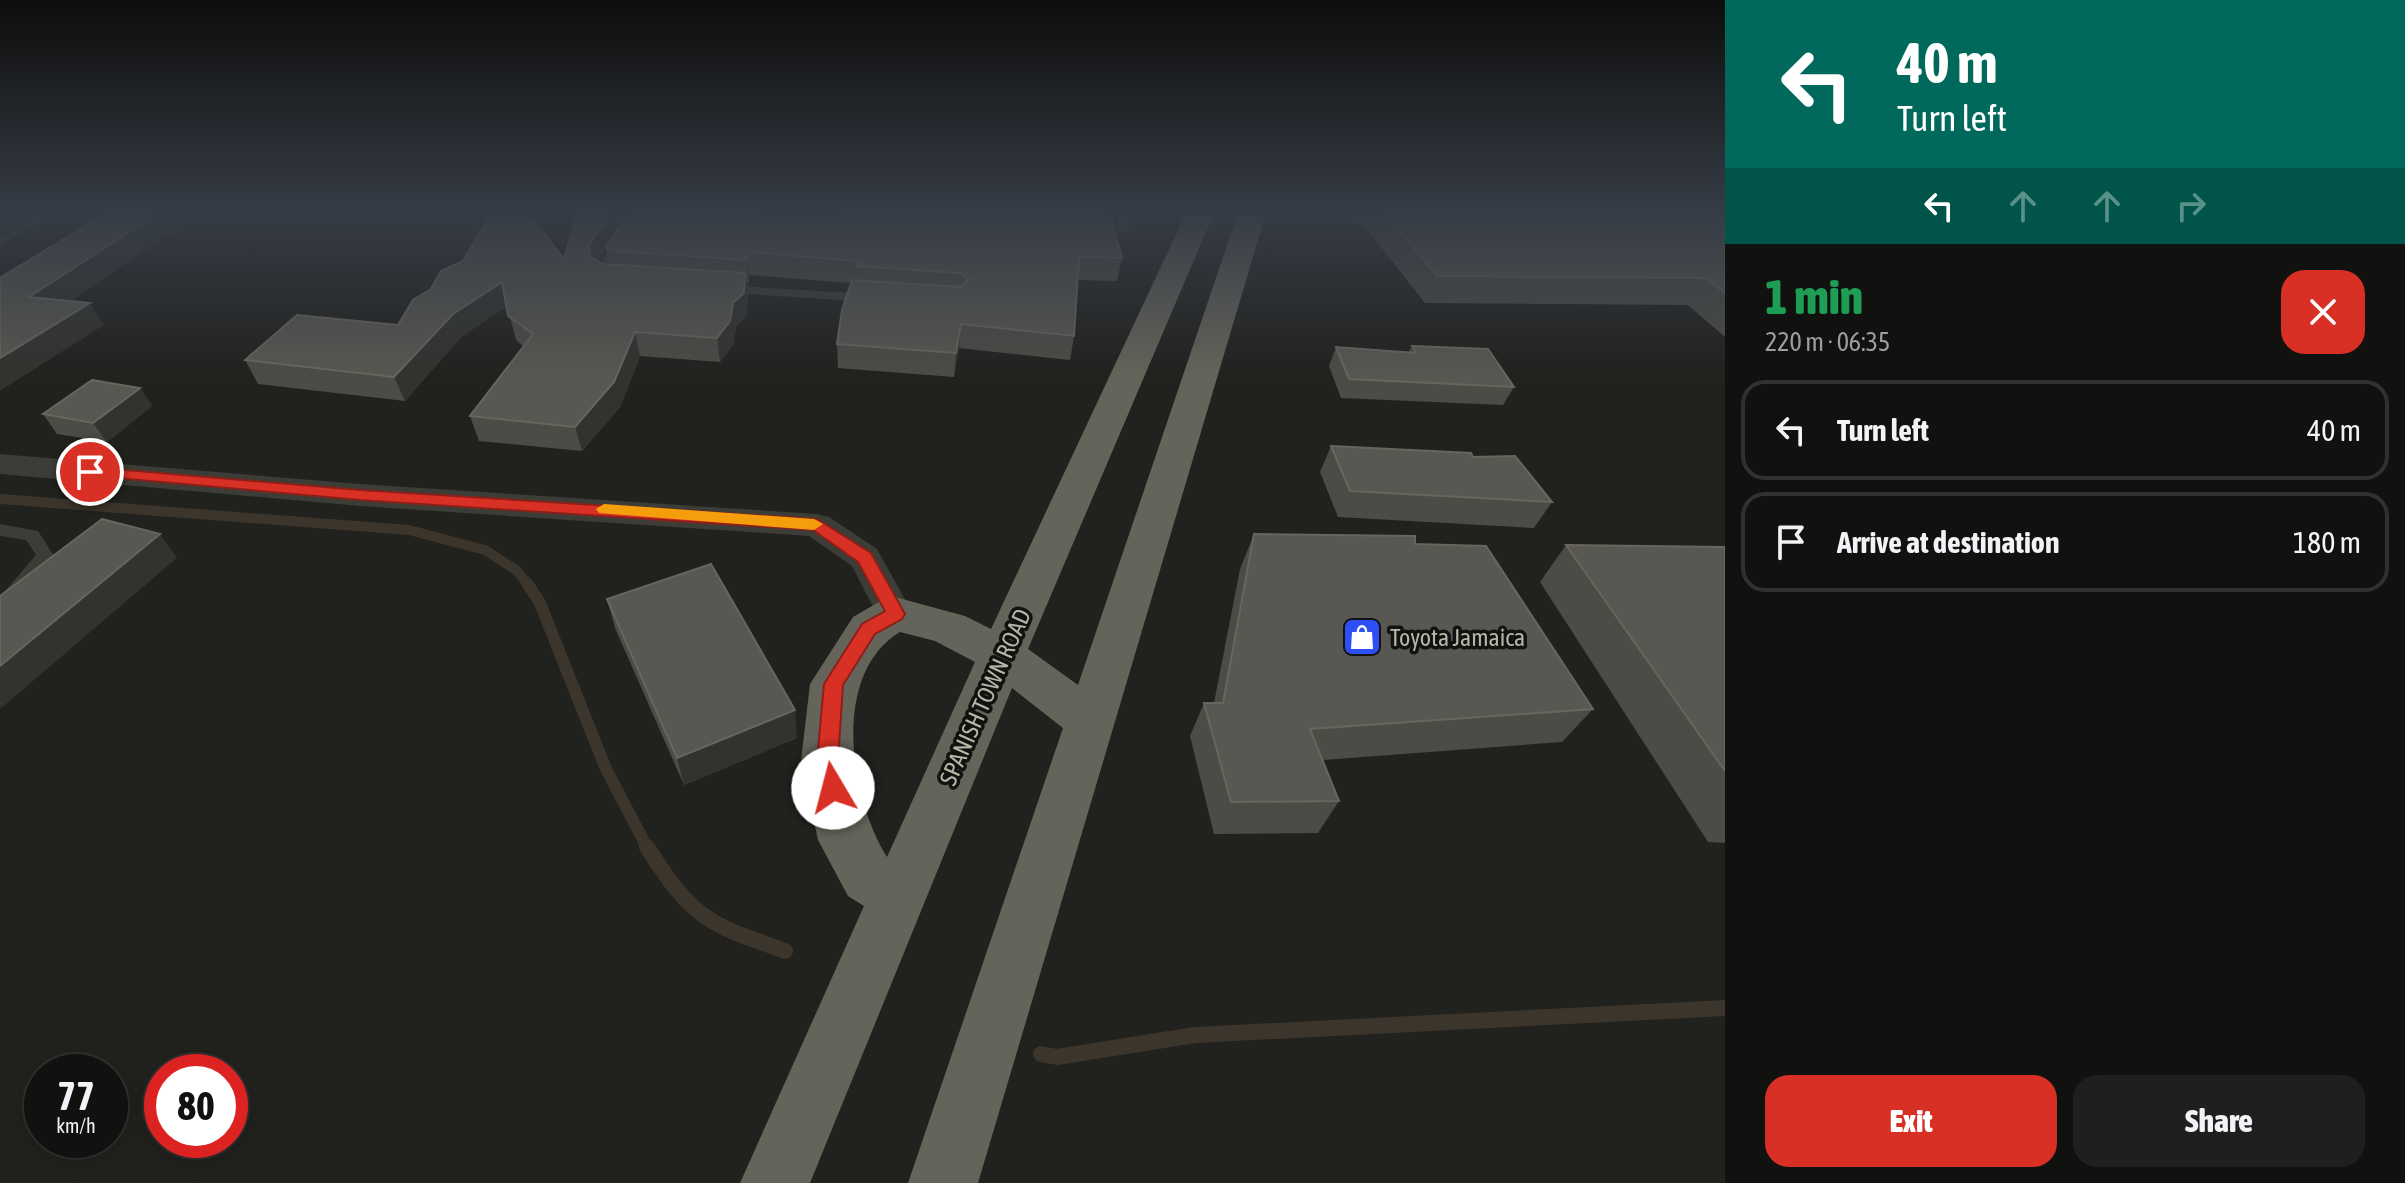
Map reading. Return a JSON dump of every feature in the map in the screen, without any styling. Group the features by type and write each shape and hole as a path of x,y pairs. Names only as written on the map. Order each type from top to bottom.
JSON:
{"highway":[{"name":"SPANISH TOWN ROAD","path":"775,1183 1002,655 1175,268"},
{"path":"943,1183 1235,268"},
{"path":"898,896 868,877 846,840 827,761 834,684 869,629 895,614 949,628 1002,655 1091,722"}],"street":[{"path":"0,464 360,495 817,525 865,558 895,614"}],"lane":[{"path":"603,268 602,275 612,281 625,282"},
{"path":"708,288 879,298"},
{"path":"0,530 32,535 45,556 15,595 0,607"}],"shaded area":[{"path":"0,268 1725,268 1725,1183 0,1183"}],"building":[{"path":"16,268 74,268 29,297 90,303 0,358 0,278"},
{"path":"447,268 669,268 745,273 744,293 733,303 730,321 717,338 635,332 614,382 575,427 470,416 533,334 508,316 502,282 453,314 394,377 245,360 297,315 398,325 413,300 431,289 441,271"},
{"path":"889,268 1078,268 1074,336 961,324 956,353 837,344 842,310 852,280 960,287 969,279 960,273"},
{"path":"1431,268 1725,268 1725,293 1706,278 1437,276"},
{"path":"1412,346 1488,349 1514,387 1349,379 1336,347 1416,353"},
{"path":"92,380 140,388 93,423 43,414"},
{"path":"1331,446 1471,453 1473,457 1515,456 1552,502 1350,491"},
{"path":"102,519 160,534 0,666 0,596"},
{"name":"Toyota Jamaica","path":"1254,534 1415,536 1415,544 1486,546 1593,709 1310,729 1339,801 1231,802 1204,703 1223,703"},
{"path":"1566,545 1725,547 1725,771"},
{"path":"711,564 795,710 677,758 607,599"}],"waterway":[{"path":"0,499 409,530 485,550 516,570 529,585"},
{"path":"527,583 540,603 606,769 648,849"},
{"path":"647,847 674,886 709,919 785,951"},
{"path":"1041,1054 1057,1057 1195,1035 1725,1008"}],"slow traffic":[{"path":"604,509 814,524"}],"place":[{"name":"Toyota Jamaica","path":"1362,637"}],"route":[{"path":"90,472 360,495 817,525 865,558 895,614 869,629 834,684 827,761 833,788"}]}
